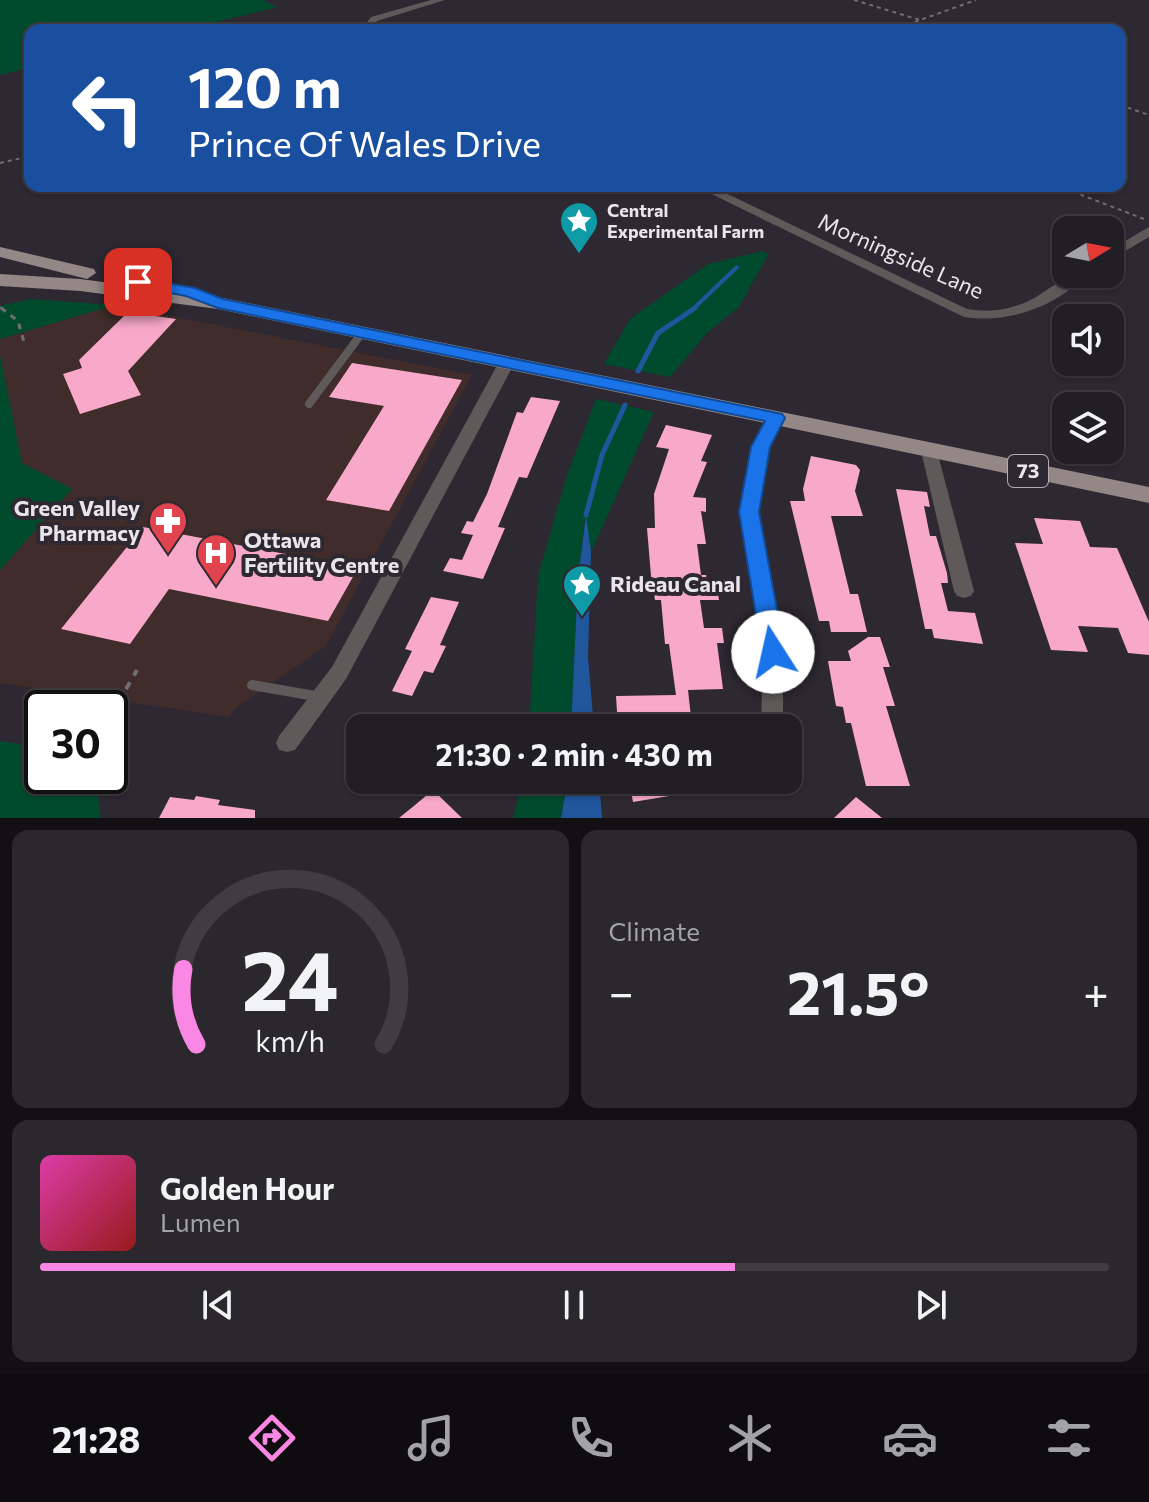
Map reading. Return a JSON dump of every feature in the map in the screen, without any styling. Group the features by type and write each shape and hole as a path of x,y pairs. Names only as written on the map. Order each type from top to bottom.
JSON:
{"main road":[{"path":"0,252 84,279"},
{"name":"73","path":"0,269 84,279 218,303 1149,495"},
{"path":"0,296 84,279"},
{"name":"73","path":"0,280 84,279"}],"street":[{"path":"372,24 370,22 441,0"},
{"name":"Morningside Lane","path":"713,192 964,313 991,319 1017,315 1059,288"},
{"path":"1124,247 1149,231"},
{"path":"287,743 339,673 507,362"},
{"path":"772,714 773,652 749,512 761,447 776,418"},
{"path":"929,451 964,591"}],"lane":[{"path":"309,404 362,333"},
{"path":"252,685 321,697"}],"path":[{"path":"854,0 920,20"},
{"path":"909,24 976,0"},
{"path":"1126,107 1149,115"},
{"path":"0,163 24,157"},
{"path":"1074,192 1149,221"},
{"path":"0,307 18,317 24,328 24,342"},
{"path":"126,690 137,670"}],"shaded area":[{"path":"115,305 472,375 326,646 236,708 229,717 128,702 128,690 47,690 0,683 0,570 72,489 22,463 0,356 0,339"}],"green space":[{"path":"0,0 263,0 277,7 208,24 24,24 24,69 0,75"},
{"path":"763,251 768,255 739,307 708,332 670,377 604,364 630,319 708,264"},
{"path":"31,299 115,305 0,339 0,306"},
{"path":"0,356 22,463 72,489 0,570"},
{"path":"596,399 654,412 591,552 585,519 578,578 572,714 530,714 538,576 567,475"},
{"path":"0,741 24,745 24,794 98,794 101,818 0,818"},
{"path":"519,794 565,794 561,818 513,818"}],"water":[{"name":"Rideau Canal","path":"586,515 591,552 588,657 593,714 572,714 578,578"},
{"path":"565,794 600,794 602,818 561,818"}],"building":[{"path":"128,312 176,319 128,371 141,395 80,414 63,374 82,368 79,360"},
{"path":"352,363 462,380 389,511 326,500 384,406 329,397"},
{"path":"531,397 560,401 527,478 519,477 498,527 505,528 483,579 443,571 450,558 462,560 473,535 461,533 467,521 473,522 487,494 517,412 523,413"},
{"path":"666,425 712,435 701,461 707,462 693,497 706,498 706,512 701,511 706,544 697,544 701,575 706,575 707,582 716,582 719,600 700,600 704,628 722,628 724,643 717,643 723,689 688,690 691,714 617,714 616,696 676,695 669,644 665,644 661,600 655,600 647,528 655,528 654,494 669,449 656,447"},
{"path":"811,456 856,465 860,470 855,491 863,516 831,516 850,594 858,594 867,632 831,632 829,621 819,621 790,501 805,501 803,489"},
{"path":"896,489 927,492 930,507 924,506 930,536 936,536 947,573 948,583 941,583 948,611 975,613 983,644 934,638 932,629 925,629"},
{"path":"1034,518 1080,521 1090,547 1117,548 1149,622 1149,655 1128,653 1118,628 1078,626 1088,652 1051,650 1015,543 1043,544"},
{"path":"143,527 358,568 328,621 169,589 130,644 61,629"},
{"path":"431,597 459,602 440,645 446,646 433,673 424,671 412,696 392,691 412,651 405,649"},
{"path":"868,637 880,637 890,667 883,667 895,706 886,706 910,786 866,786 851,723 846,723 843,707 836,706 828,661 851,661 848,651"},
{"path":"428,794 437,794 462,818 399,818"},
{"path":"632,794 681,794 633,802"},
{"path":"196,796 220,800 218,805 255,810 255,818 159,818 170,797 194,800"},
{"path":"856,797 882,818 834,818"}],"waterway":[{"path":"692,310 737,267"},
{"path":"638,371 658,333 695,308"},
{"path":"586,515 602,455 625,405"}],"place":[{"name":"Central Experimental Farm","path":"579,255"},
{"name":"Green Valley Pharmacy","path":"168,555"},
{"name":"Ottawa Fertility Centre","path":"216,587"},
{"name":"Rideau Canal","path":"582,618"}],"route":[{"path":"138,282 189,292 218,303 776,418 761,447 749,512 773,652"}]}
